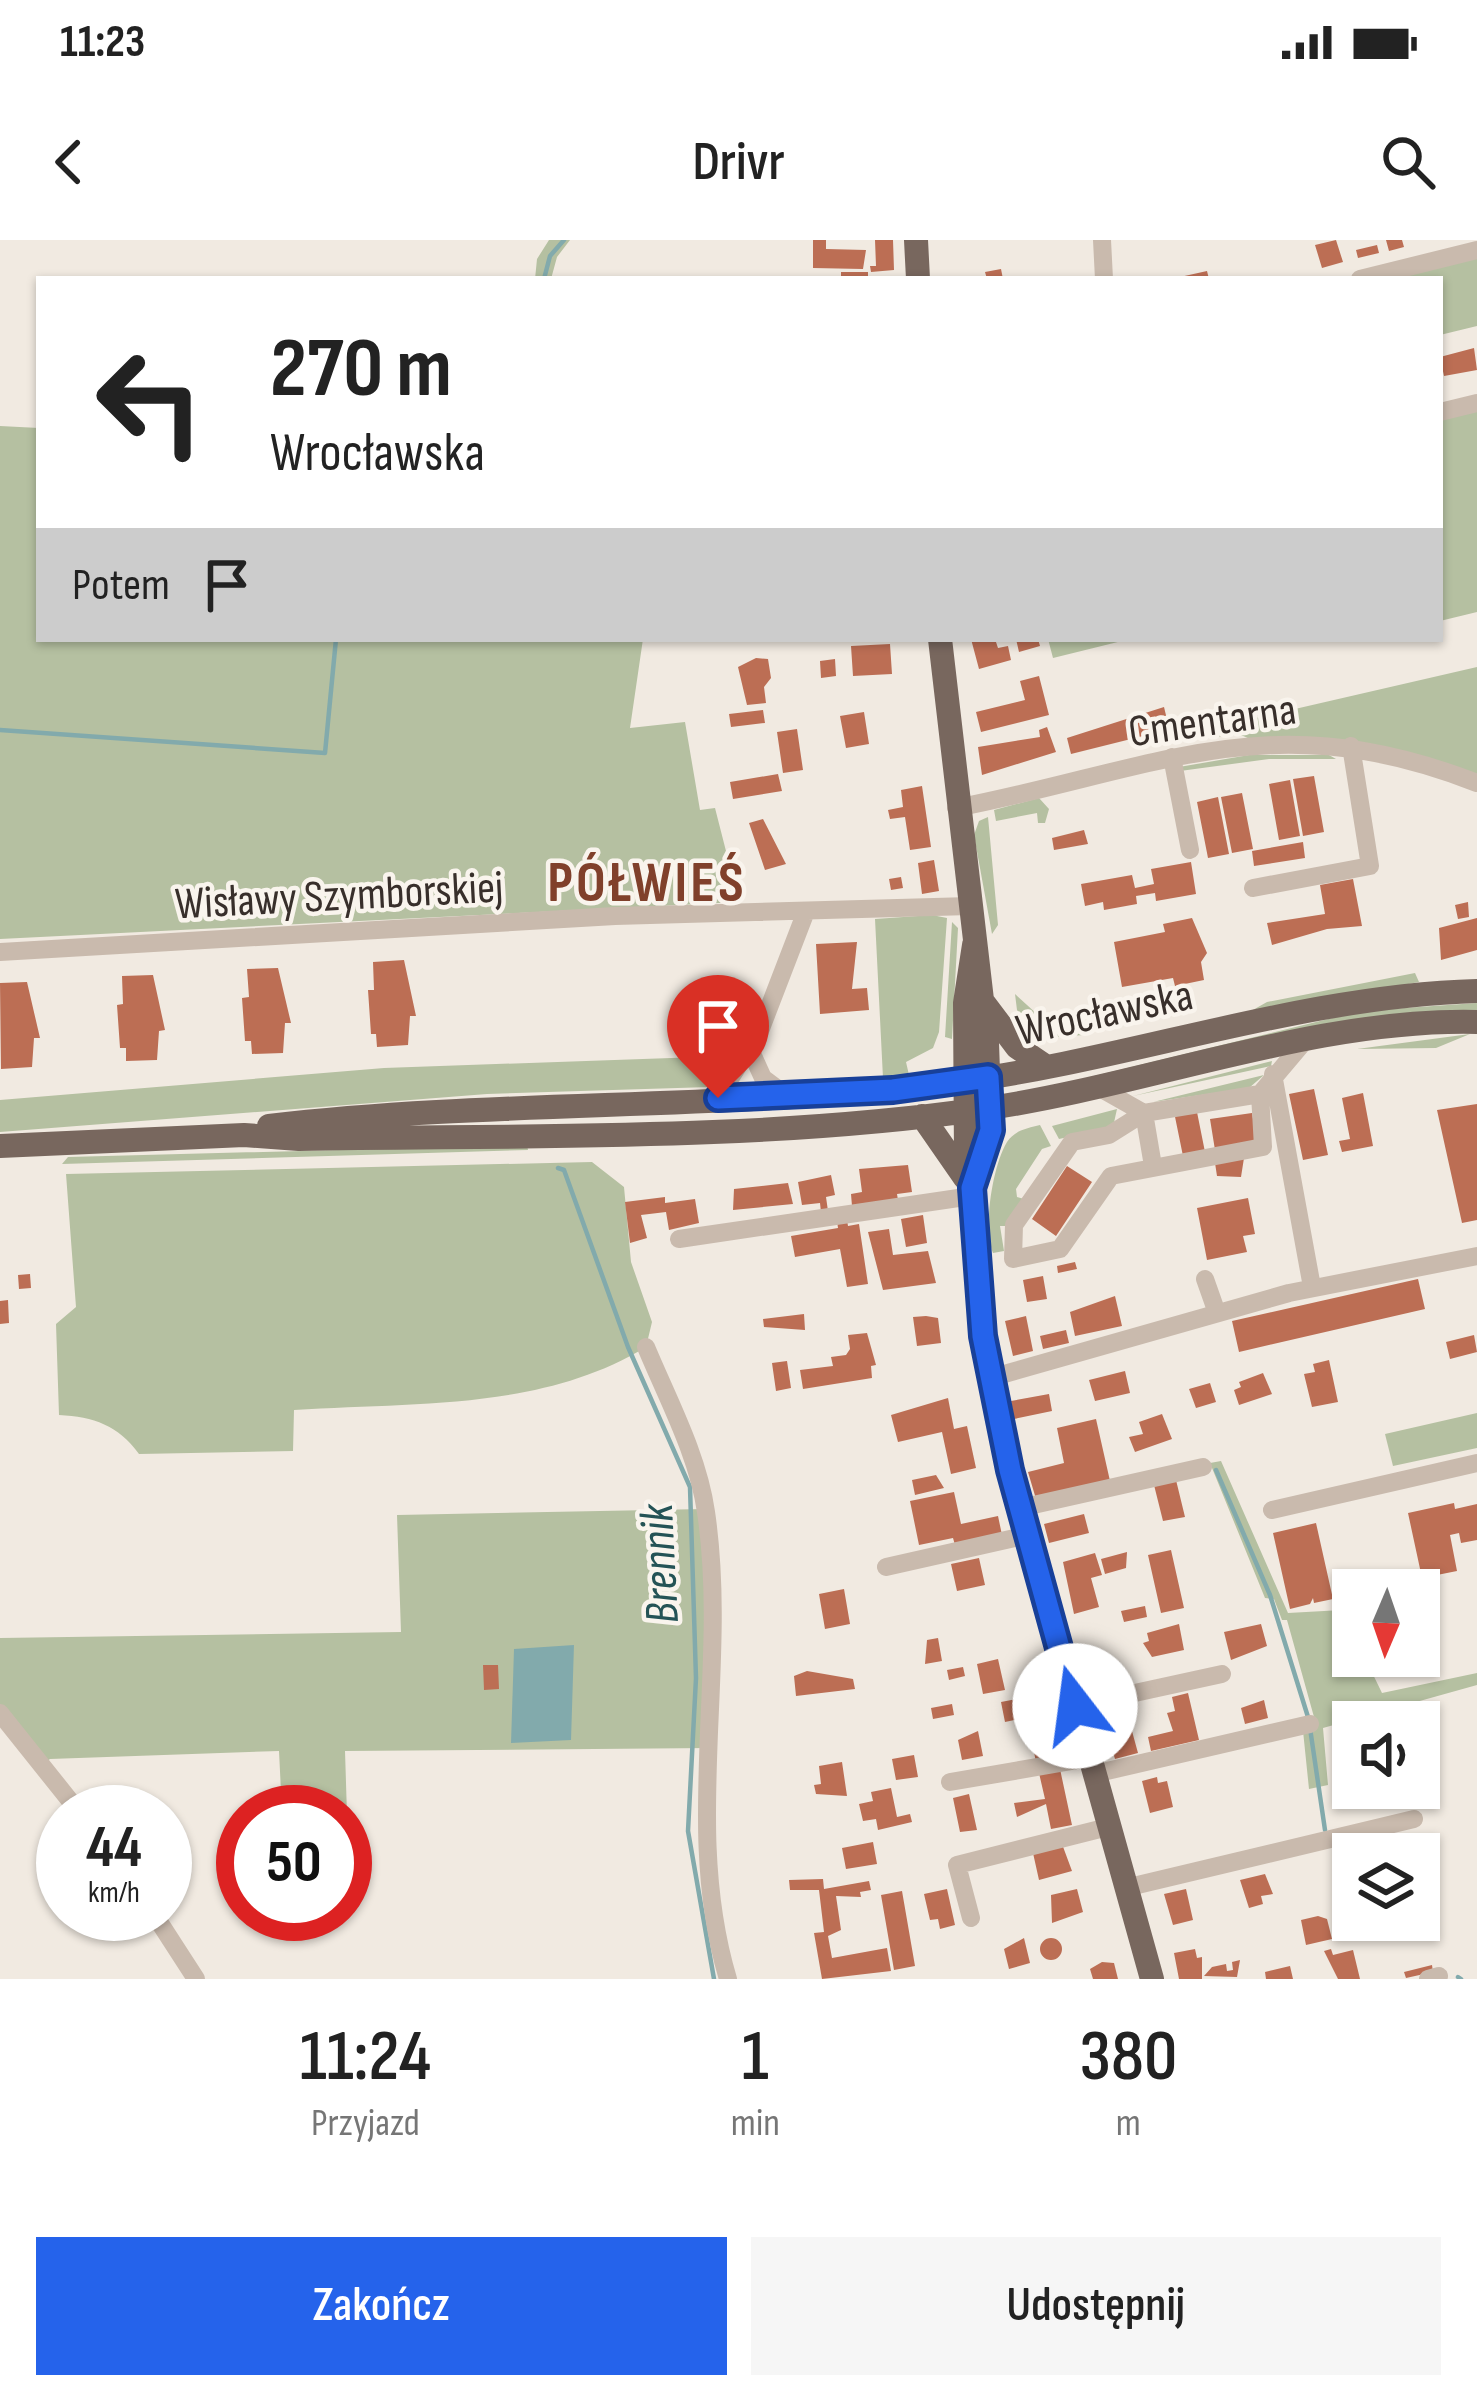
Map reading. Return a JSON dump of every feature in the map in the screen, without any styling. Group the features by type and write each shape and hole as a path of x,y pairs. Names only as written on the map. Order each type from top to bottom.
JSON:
{"main road":[{"path":"916,240 918,276"},
{"path":"940,642 956,808 983,1002 975,1079"},
{"path":"974,945 964,1004 975,1079 972,1192 976,1264 990,1378 1020,1508 1152,1979"},
{"name":"Wrocławska","path":"244,1135 264,1126 476,1107 787,1096 975,1079 1349,1003 1477,991"},
{"path":"983,1002 1017,1047 1045,1066"},
{"name":"Wrocławska","path":"0,1146 244,1135 299,1139 652,1131 922,1116 1098,1087 1387,1028 1477,1022"},
{"path":"922,1116 941,1137 972,1192"}],"street":[{"path":"1102,240 1104,276"},
{"path":"1372,276 1477,250"},
{"path":"1443,411 1477,403"},
{"name":"Cmentarna","path":"956,808 1172,757 1259,743 1351,746 1412,759 1477,783"},
{"path":"1252,888 1370,866 1351,746"},
{"path":"1172,757 1190,850"},
{"name":"Wisławy Szymborskiej","path":"0,952 615,916 970,906"},
{"path":"718,1098 749,1047 805,914"},
{"path":"976,1264 1057,1251 1105,1180 1153,1166 1263,1147 1260,1094 1303,1043"},
{"path":"749,1047 763,1078 787,1096"},
{"path":"1273,1074 1312,1287"},
{"path":"1098,1087 1144,1113"},
{"path":"1012,1259 1014,1225 1072,1142 1108,1136 1144,1113 1260,1094"},
{"path":"1144,1113 1153,1166"},
{"path":"679,1239 972,1192"},
{"path":"990,1378 1312,1287 1448,1253 1477,1256"},
{"path":"1205,1279 1217,1313"},
{"path":"646,1347 697,1471 707,1517 710,1772 704,1842 728,1979"},
{"path":"1272,1510 1477,1463"},
{"path":"1020,1508 1203,1467"},
{"path":"886,1567 1028,1535"},
{"path":"1075,1706 1222,1674"},
{"path":"0,1713 57,1785"},
{"path":"950,1782 1091,1766 1310,1724"},
{"path":"1125,1888 1414,1819"},
{"path":"970,1918 957,1865 1108,1827"},
{"path":"171,1941 196,1979"}],"green space":[{"path":"549,240 570,240 557,257 552,276 535,276 537,259"},
{"path":"1477,250 1477,326 1443,334 1443,276 1372,276"},
{"path":"1477,403 1477,612 1443,620 1443,411"},
{"path":"0,426 36,428 36,642 643,642 630,728 685,722 700,810 715,808 739,902 0,939"},
{"path":"1049,642 1118,642 1053,658"},
{"path":"1477,667 1477,783 1432,765 1259,743 1241,735 1199,738 1231,732 1225,725"},
{"path":"1249,755 1329,755 1336,759 1269,759 1180,771 1179,767"},
{"path":"1039,798 1049,809 1045,823 1038,823 1037,813 996,821 994,810"},
{"path":"988,817 998,925 992,934 974,835 979,821"},
{"path":"947,918 939,1032 933,1048 906,1062 909,1075 883,1078 875,919"},
{"path":"952,922 958,928 952,1039 945,1037"},
{"path":"1415,973 1419,982 1244,1015 1267,1002"},
{"path":"1015,994 1049,1025 1084,1035 1038,1038 1017,1010"},
{"path":"1477,1003 1477,1012 1045,1088 1361,1011"},
{"path":"1470,1034 1436,1048 1357,1049"},
{"path":"728,1056 727,1078 710,1087 487,1094 0,1132 0,1100 384,1068"},
{"path":"1272,1061 1271,1066 1133,1096"},
{"path":"1264,1075 1249,1088 1153,1102"},
{"path":"1117,1109 1113,1127 1059,1139 1052,1126"},
{"path":"1040,1125 1051,1146 1042,1149 1016,1189 1017,1197 1024,1199 1007,1226 1000,1226 1004,1251 993,1253 989,1214 1002,1153 1014,1135"},
{"path":"527,1145 528,1150 62,1164 68,1157"},
{"path":"592,1162 624,1187 631,1262 652,1322 646,1347 606,1368 563,1383 475,1400 294,1410 293,1451 139,1454 104,1424 59,1415 56,1324 76,1307 66,1174"},
{"path":"1477,1413 1477,1448 1393,1466 1385,1434"},
{"path":"1221,1461 1288,1613 1332,1611 1332,1677 1374,1677 1382,1693 1477,1673 1477,1685 1420,1701 1332,1701 1332,1725 1323,1728 1328,1785 1309,1789 1302,1721 1314,1717 1287,1620 1282,1620 1274,1599 1265,1598 1210,1463"},
{"path":"705,1509 710,1748 345,1751 346,1785 281,1785 279,1751 50,1759 43,1764 0,1713 0,1638 401,1632 397,1515"}],"water":[{"path":"574,1645 571,1740 511,1743 514,1649"}],"building":[{"path":"813,240 826,240 826,249 866,250 863,269 813,268"},
{"path":"875,240 893,240 894,270 871,272 870,266 876,266"},
{"path":"1336,240 1343,262 1322,268 1315,245"},
{"path":"1386,240 1402,240 1404,247 1389,251"},
{"path":"1377,245 1379,253 1358,258 1356,250"},
{"path":"1001,269 1002,276 986,276 985,272"},
{"path":"841,272 868,272 868,276 841,276"},
{"path":"1474,348 1477,370 1444,376 1443,356"},
{"path":"972,642 1008,646 1011,660 979,669"},
{"path":"1017,642 1039,642 1040,646 1019,652"},
{"path":"890,644 892,674 853,676 851,646"},
{"path":"756,658 768,659 771,678 764,687 766,703 747,705 738,667"},
{"path":"835,659 836,676 821,678 820,661"},
{"path":"1039,676 1049,715 981,732 976,712 1025,700 1020,681"},
{"path":"1164,707 1171,736 1149,741 1147,735 1071,754 1067,738"},
{"path":"763,710 765,723 731,727 729,714"},
{"path":"864,712 869,744 846,748 840,716"},
{"path":"1047,727 1056,752 982,775 978,747 1040,737 1039,730"},
{"path":"797,729 803,770 783,773 777,732"},
{"path":"778,774 782,791 733,799 730,782"},
{"path":"1314,776 1324,832 1303,836 1293,779"},
{"path":"1290,780 1300,836 1279,840 1269,784"},
{"path":"922,786 931,847 910,850 905,817 890,819 888,810 903,807 901,790"},
{"path":"1242,793 1253,849 1232,853 1221,797"},
{"path":"1218,797 1229,854 1208,858 1197,802"},
{"path":"763,819 786,864 765,870 749,823"},
{"path":"1084,830 1088,844 1054,850 1052,838"},
{"path":"1303,842 1305,858 1254,866 1252,851"},
{"path":"934,860 939,891 922,894 918,863"},
{"path":"1191,862 1196,894 1156,901 1155,893 1136,896 1137,904 1104,910 1103,902 1085,906 1081,884 1132,875 1135,888 1154,884 1151,869"},
{"path":"901,877 903,888 891,890 889,879"},
{"path":"1353,879 1362,926 1327,929 1272,945 1267,923 1325,914 1320,885"},
{"path":"1468,902 1469,917 1458,919 1455,905"},
{"path":"1192,918 1207,953 1201,962 1204,980 1175,986 1173,978 1122,987 1114,942 1165,932 1163,924"},
{"path":"1477,918 1477,950 1441,960 1439,928"},
{"path":"857,942 852,989 867,988 869,1010 820,1014 816,944"},
{"path":"404,960 416,1016 410,1016 408,1045 377,1047 376,1034 371,1034 368,990 374,990 373,962"},
{"path":"278,968 291,1023 285,1023 283,1053 252,1054 251,1041 245,1041 242,998 249,997 247,969"},
{"path":"153,975 165,1030 159,1031 157,1060 126,1061 126,1048 120,1048 117,1005 123,1004 122,976"},
{"path":"27,982 40,1038 34,1038 32,1067 1,1069 0,983"},
{"path":"1314,1089 1328,1155 1303,1160 1289,1094"},
{"path":"1363,1093 1373,1146 1342,1152 1339,1141 1350,1139 1342,1098"},
{"path":"1195,1102 1205,1152 1183,1156 1173,1107"},
{"path":"1477,1104 1477,1220 1462,1223 1437,1110"},
{"path":"1252,1113 1257,1143 1215,1150 1210,1119"},
{"path":"1244,1158 1241,1177 1217,1176 1215,1163"},
{"path":"908,1165 912,1192 897,1194 898,1200 852,1206 851,1194 862,1192 859,1169"},
{"path":"1067,1166 1092,1182 1056,1236 1032,1219"},
{"path":"831,1175 835,1195 826,1197 828,1211 821,1212 820,1203 802,1205 798,1182"},
{"path":"788,1183 793,1204 733,1210 734,1189"},
{"path":"665,1197 665,1203 695,1199 699,1223 669,1230 666,1212 641,1215 647,1238 630,1243 625,1202"},
{"path":"1248,1198 1255,1234 1243,1236 1247,1252 1207,1260 1197,1208"},
{"path":"923,1215 927,1243 906,1247 901,1219"},
{"path":"847,1220 848,1226 859,1224 868,1284 847,1287 840,1249 795,1257 791,1236 838,1228 837,1221"},
{"path":"889,1229 893,1255 928,1251 936,1283 883,1290 868,1232"},
{"path":"1075,1262 1077,1269 1058,1273 1057,1266"},
{"path":"30,1274 31,1288 19,1289 18,1275"},
{"path":"1043,1276 1047,1299 1027,1302 1023,1280"},
{"path":"1418,1279 1425,1309 1239,1352 1232,1321"},
{"path":"1115,1296 1122,1326 1075,1336 1070,1312"},
{"path":"8,1300 9,1323 0,1324 0,1301"},
{"path":"804,1314 805,1330 764,1327 763,1319"},
{"path":"1026,1316 1033,1351 1013,1356 1005,1321"},
{"path":"913,1317 938,1318 941,1343 917,1346"},
{"path":"1066,1330 1069,1343 1043,1349 1040,1336"},
{"path":"867,1333 876,1365 871,1366 872,1378 803,1389 800,1370 833,1366 831,1357 846,1355 850,1349 848,1335"},
{"path":"1474,1335 1477,1352 1450,1359 1446,1342"},
{"path":"1329,1360 1338,1402 1312,1407 1304,1374 1315,1372 1313,1364"},
{"path":"787,1361 791,1388 776,1391 772,1363"},
{"path":"1125,1371 1130,1393 1095,1401 1089,1380"},
{"path":"1263,1373 1272,1394 1239,1405 1234,1390 1241,1387 1239,1382"},
{"path":"1210,1383 1216,1402 1196,1408 1189,1389"},
{"path":"1049,1394 1052,1411 1014,1419 1011,1401"},
{"path":"948,1398 954,1429 967,1426 976,1468 951,1474 942,1432 898,1442 891,1415"},
{"path":"1162,1414 1172,1439 1135,1452 1129,1437 1143,1434 1139,1422"},
{"path":"1096,1419 1110,1481 1036,1499 1028,1472 1064,1463 1057,1428"},
{"path":"936,1475 944,1488 915,1495 912,1480"},
{"path":"1176,1480 1185,1517 1163,1521 1154,1485"},
{"path":"954,1492 961,1524 998,1516 1002,1535 955,1545 953,1538 919,1545 910,1501"},
{"path":"1454,1503 1455,1509 1477,1504 1477,1540 1461,1543 1459,1533 1450,1535 1457,1571 1440,1574 1440,1569 1420,1569 1408,1513"},
{"path":"1084,1514 1089,1533 1049,1543 1044,1524"},
{"path":"1316,1523 1332,1599 1314,1603 1313,1598 1310,1604 1290,1609 1273,1533"},
{"path":"1171,1550 1184,1608 1161,1613 1148,1555"},
{"path":"1127,1552 1126,1568 1105,1574 1101,1559"},
{"path":"1095,1553 1102,1575 1091,1578 1099,1607 1074,1614 1063,1562"},
{"path":"979,1558 985,1585 957,1591 951,1564"},
{"path":"844,1589 850,1624 825,1629 819,1594"},
{"path":"1145,1606 1147,1617 1124,1622 1121,1611"},
{"path":"1179,1624 1184,1650 1152,1657 1143,1643 1149,1641 1147,1633"},
{"path":"1261,1624 1267,1646 1231,1660 1224,1632"},
{"path":"938,1638 942,1661 925,1664 927,1640"},
{"path":"998,1659 1005,1690 983,1694 977,1664"},
{"path":"483,1665 498,1665 499,1689 484,1690"},
{"path":"963,1667 965,1676 949,1680 947,1670"},
{"path":"807,1671 853,1679 855,1689 796,1696 794,1676"},
{"path":"1188,1693 1199,1740 1151,1751 1148,1737 1173,1731 1167,1713 1175,1711 1172,1697"},
{"path":"1038,1695 1042,1714 1005,1722 1001,1702"},
{"path":"1264,1700 1268,1718 1245,1724 1241,1708"},
{"path":"1124,1702 1138,1753 1115,1759 1100,1709"},
{"path":"952,1704 954,1715 933,1719 931,1708"},
{"path":"1052,1724 1058,1759 1036,1763 1030,1728"},
{"path":"978,1731 983,1756 962,1760 958,1740"},
{"path":"914,1755 918,1777 896,1780 892,1759"},
{"path":"842,1762 847,1796 816,1794 814,1785 821,1784 819,1766"},
{"path":"1060,1769 1072,1825 1051,1829 1046,1804 1017,1817 1014,1803 1045,1799 1039,1773"},
{"path":"1157,1777 1158,1783 1167,1781 1173,1807 1150,1813 1142,1781"},
{"path":"891,1788 897,1817 910,1814 912,1822 878,1830 876,1819 863,1821 859,1804 873,1801 871,1792"},
{"path":"969,1794 977,1830 960,1832 953,1798"},
{"path":"873,1842 877,1864 846,1869 842,1848"},
{"path":"1062,1844 1072,1871 1039,1880 1033,1853"},
{"path":"1265,1874 1273,1894 1261,1896 1263,1904 1249,1908 1240,1880"},
{"path":"823,1879 824,1889 869,1881 871,1890 860,1892 861,1897 836,1896 841,1930 828,1936 832,1958 887,1948 891,1971 822,1979 814,1933 824,1932 819,1890 790,1890 789,1880"},
{"path":"947,1889 955,1925 940,1929 938,1919 930,1920 924,1894"},
{"path":"1077,1889 1083,1912 1052,1923 1051,1895"},
{"path":"1186,1889 1193,1920 1173,1925 1164,1894"},
{"path":"902,1891 915,1966 894,1970 881,1895"},
{"path":"1327,1919 1332,1939 1306,1945 1301,1920"},
{"path":"1024,1938 1030,1963 1009,1969 1004,1949"},
{"path":"1051,1938 1062,1949 1051,1960 1040,1949"},
{"path":"1195,1949 1197,1958 1202,1957 1202,1979 1179,1979 1174,1953"},
{"path":"1331,1949 1333,1955 1353,1950 1360,1979 1338,1979 1324,1951"},
{"path":"1240,1960 1237,1977 1204,1976 1212,1967 1226,1964 1227,1971 1233,1970 1232,1962"},
{"path":"1102,1962 1114,1963 1118,1979 1093,1979 1090,1969"},
{"path":"1432,1965 1433,1972 1406,1978 1404,1972"},
{"path":"1290,1966 1293,1979 1266,1979 1265,1972"}],"waterway":[{"name":"Brennik","path":"545,276 550,256 564,240"},
{"path":"0,730 325,753 336,642"},
{"name":"Brennik","path":"558,1168 564,1170 628,1347 690,1487 696,1678 688,1831 714,1979"},
{"path":"1216,1470 1270,1595 1308,1717"},
{"path":"1310,1728 1325,1830"}],"district":[{"name":"PÓŁWIEŚ","path":"647,881"}],"route":[{"path":"718,1098 893,1090 988,1077 991,1130 972,1188 983,1336 997,1419 1075,1706"}]}
